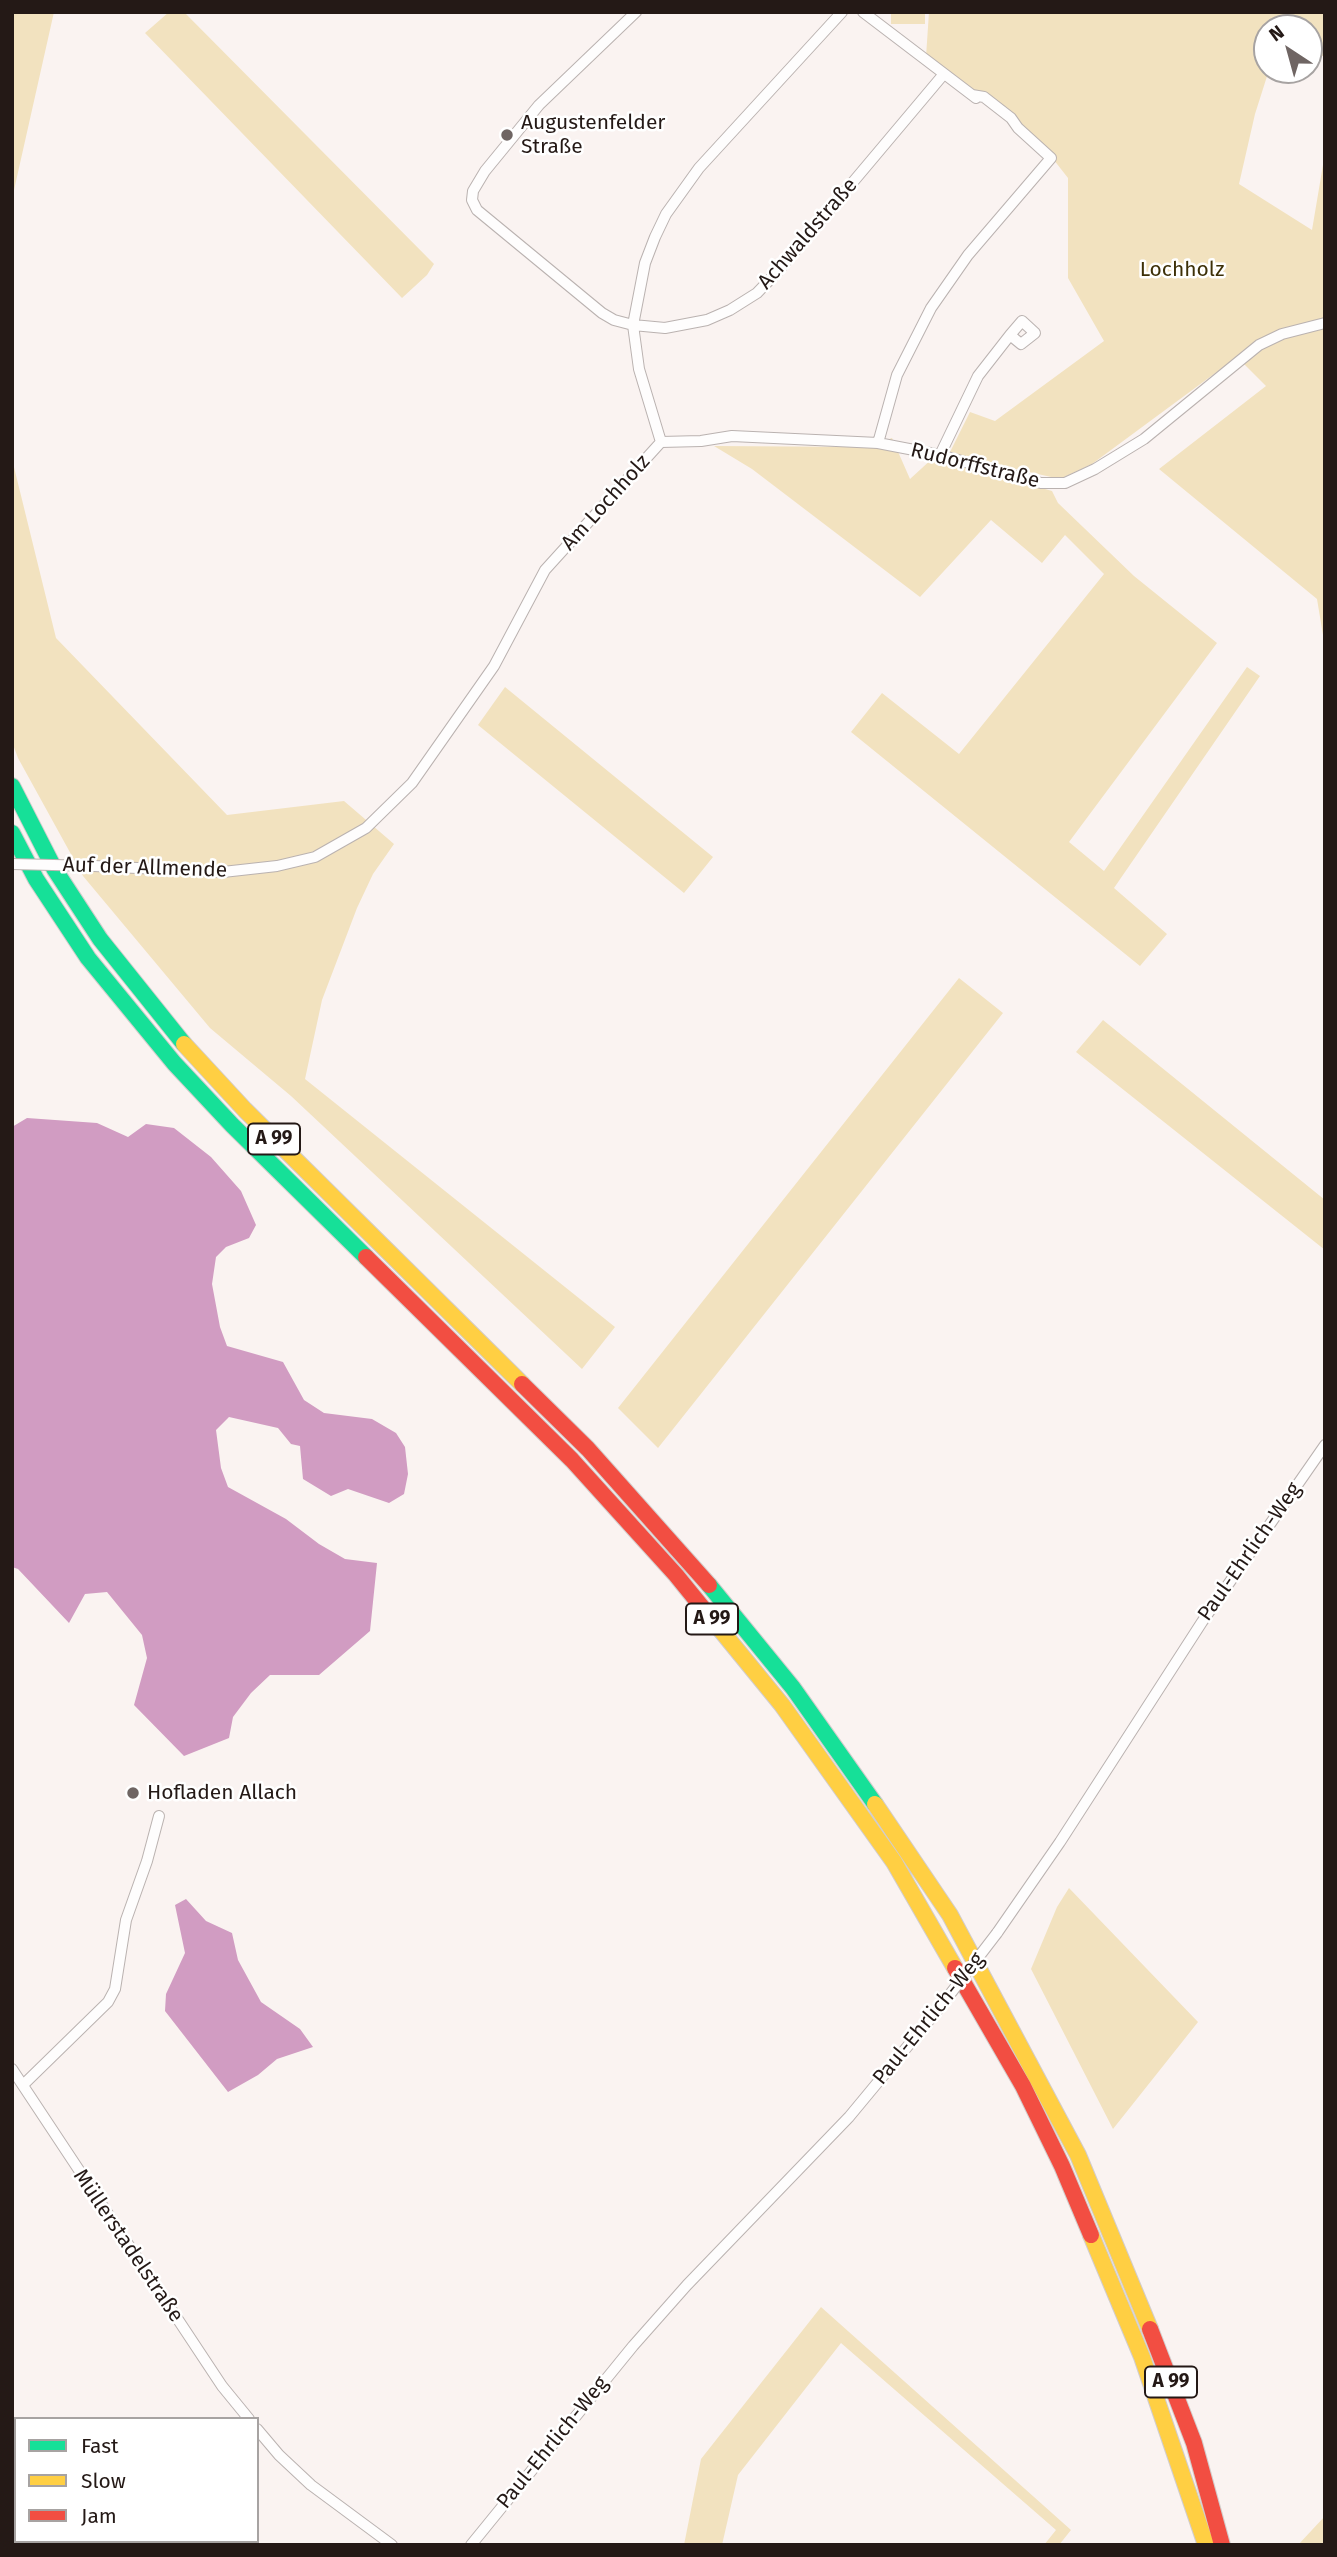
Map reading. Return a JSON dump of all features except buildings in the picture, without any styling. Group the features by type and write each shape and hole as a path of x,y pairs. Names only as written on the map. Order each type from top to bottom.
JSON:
{"highway":[{"name":"A 99","path":"12,786 55,870 100,939 188,1049 245,1110 588,1449 695,1568 793,1688 907,1849 950,1915 1078,2155 1120,2253 1194,2443 1222,2545"},
{"name":"A 99","path":"12,833 36,879 88,958 174,1063 242,1134 572,1460 676,1575 782,1705 894,1863 1023,2086 1062,2166 1142,2357 1206,2545"},
{"path":"1214,2515 1228,2535 1231,2545"}],"street":[{"path":"633,325 614,320 602,313 477,210 472,200 473,191 485,171 539,105 636,12"},
{"name":"Am Lochholz","path":"276,866 315,857 345,841 366,828 412,783 494,666 545,570 662,442 639,369 633,325 645,263 666,214 680,193 842,12"},
{"path":"863,12 943,75 972,95 984,97 1011,118 1018,128 1051,158 968,255 931,308 897,375 878,443"},
{"name":"Achwaldstraße","path":"633,325 665,328 696,323 730,310 757,293 943,75"},
{"name":"Rudorffstraße","path":"662,442 701,441 732,436 878,443 940,455 1041,483 1065,483 1095,469 1144,439 1259,345 1293,330 1325,323"},
{"path":"940,455 978,376 1010,335"},
{"name":"Auf der Allmende","path":"12,864 223,872 276,866"},
{"name":"Paul-Ehrlich-Weg","path":"471,2545 633,2346 687,2285 849,2117 941,2007 997,1933 1202,1622 1325,1445"},
{"path":"23,2085 108,2002 115,1989 126,1920 147,1861 159,1816"},
{"name":"Müllerstadelstraße","path":"12,2069 190,2340 247,2417"},
{"path":"259,2431 311,2485 392,2545"}],"green space":[{"path":"12,12 54,12 12,199"},
{"path":"169,12 184,12 434,264 427,275 402,298 145,33"},
{"path":"891,12 925,12 925,24 891,24"},
{"name":"Lochholz","path":"929,12 1325,12 1325,56 1323,14 1253,14 1253,84 1265,84 1239,184 1312,230 1325,153 1325,647 1317,599 1159,469 1266,386 1237,357 1092,464 1060,479 949,454 970,412 995,421 1104,341 1068,278 1068,178 1039,141 926,57"},
{"path":"892,438 910,479 934,457 1052,491 1058,503 1134,576 1217,643 1069,842 1104,871 1247,667 1260,676 1114,888 1167,934 1140,966 851,732 882,693 959,754 1104,574 1065,535 1042,563 991,520 920,597 752,469 714,446 866,447"},
{"path":"12,459 56,638 227,815 344,801 394,844 373,874 357,908 322,1000 305,1079 615,1327 582,1369 291,1096 210,1028 83,876 18,758 12,742"},
{"path":"505,687 713,857 684,893 478,725"},
{"path":"959,978 1003,1013 658,1448 618,1408"},
{"path":"1103,1020 1325,1200 1325,1250 1076,1052"},
{"path":"1069,1888 1198,2022 1113,2129 1031,1969 1057,1907"},
{"path":"821,2307 1071,2530 1059,2545 1044,2545 1056,2530 841,2343 738,2475 722,2545 684,2545 701,2459"},
{"path":"1325,2516 1325,2545 1298,2545"}],"shaded area":[{"path":"27,1118 97,1123 128,1137 146,1124 174,1128 211,1157 241,1191 256,1225 249,1238 226,1247 216,1257 212,1284 220,1327 227,1346 283,1362 304,1400 324,1413 372,1419 396,1433 405,1447 408,1474 404,1494 389,1503 348,1489 331,1496 303,1479 300,1446 291,1444 278,1428 229,1417 216,1430 221,1468 228,1487 286,1519 319,1544 345,1559 377,1563 370,1631 319,1675 270,1675 251,1693 233,1717 229,1738 184,1756 134,1705 147,1658 142,1635 107,1592 85,1594 69,1623 18,1569 12,1567 12,1127"},
{"path":"186,1899 206,1921 232,1933 238,1960 261,2002 300,2029 313,2047 277,2059 258,2075 228,2092 165,2011 166,1994 185,1953 175,1905"}],"traffic: fast":[{"path":"12,786 55,870 100,939 184,1044"},
{"path":"12,833 36,879 88,958 174,1063 232,1125 366,1257"},
{"path":"709,1585 793,1688 875,1804"}],"traffic: slow":[{"path":"184,1044 245,1110 522,1384"},
{"path":"706,1612 782,1705 894,1862 955,1968"},
{"path":"875,1804 950,1915 1078,2155 1150,2329"},
{"path":"1091,2235 1142,2357 1206,2545"}],"traffic: jam":[{"path":"366,1257 572,1460 706,1612"},
{"path":"522,1384 588,1449 709,1585"},
{"path":"955,1968 1023,2086 1062,2166 1091,2235"},
{"path":"1150,2329 1194,2443 1222,2545"}],"place":[{"name":"Augustenfelder Straße","path":"507,135"},
{"name":"Hofladen Allach","path":"133,1793"}]}
